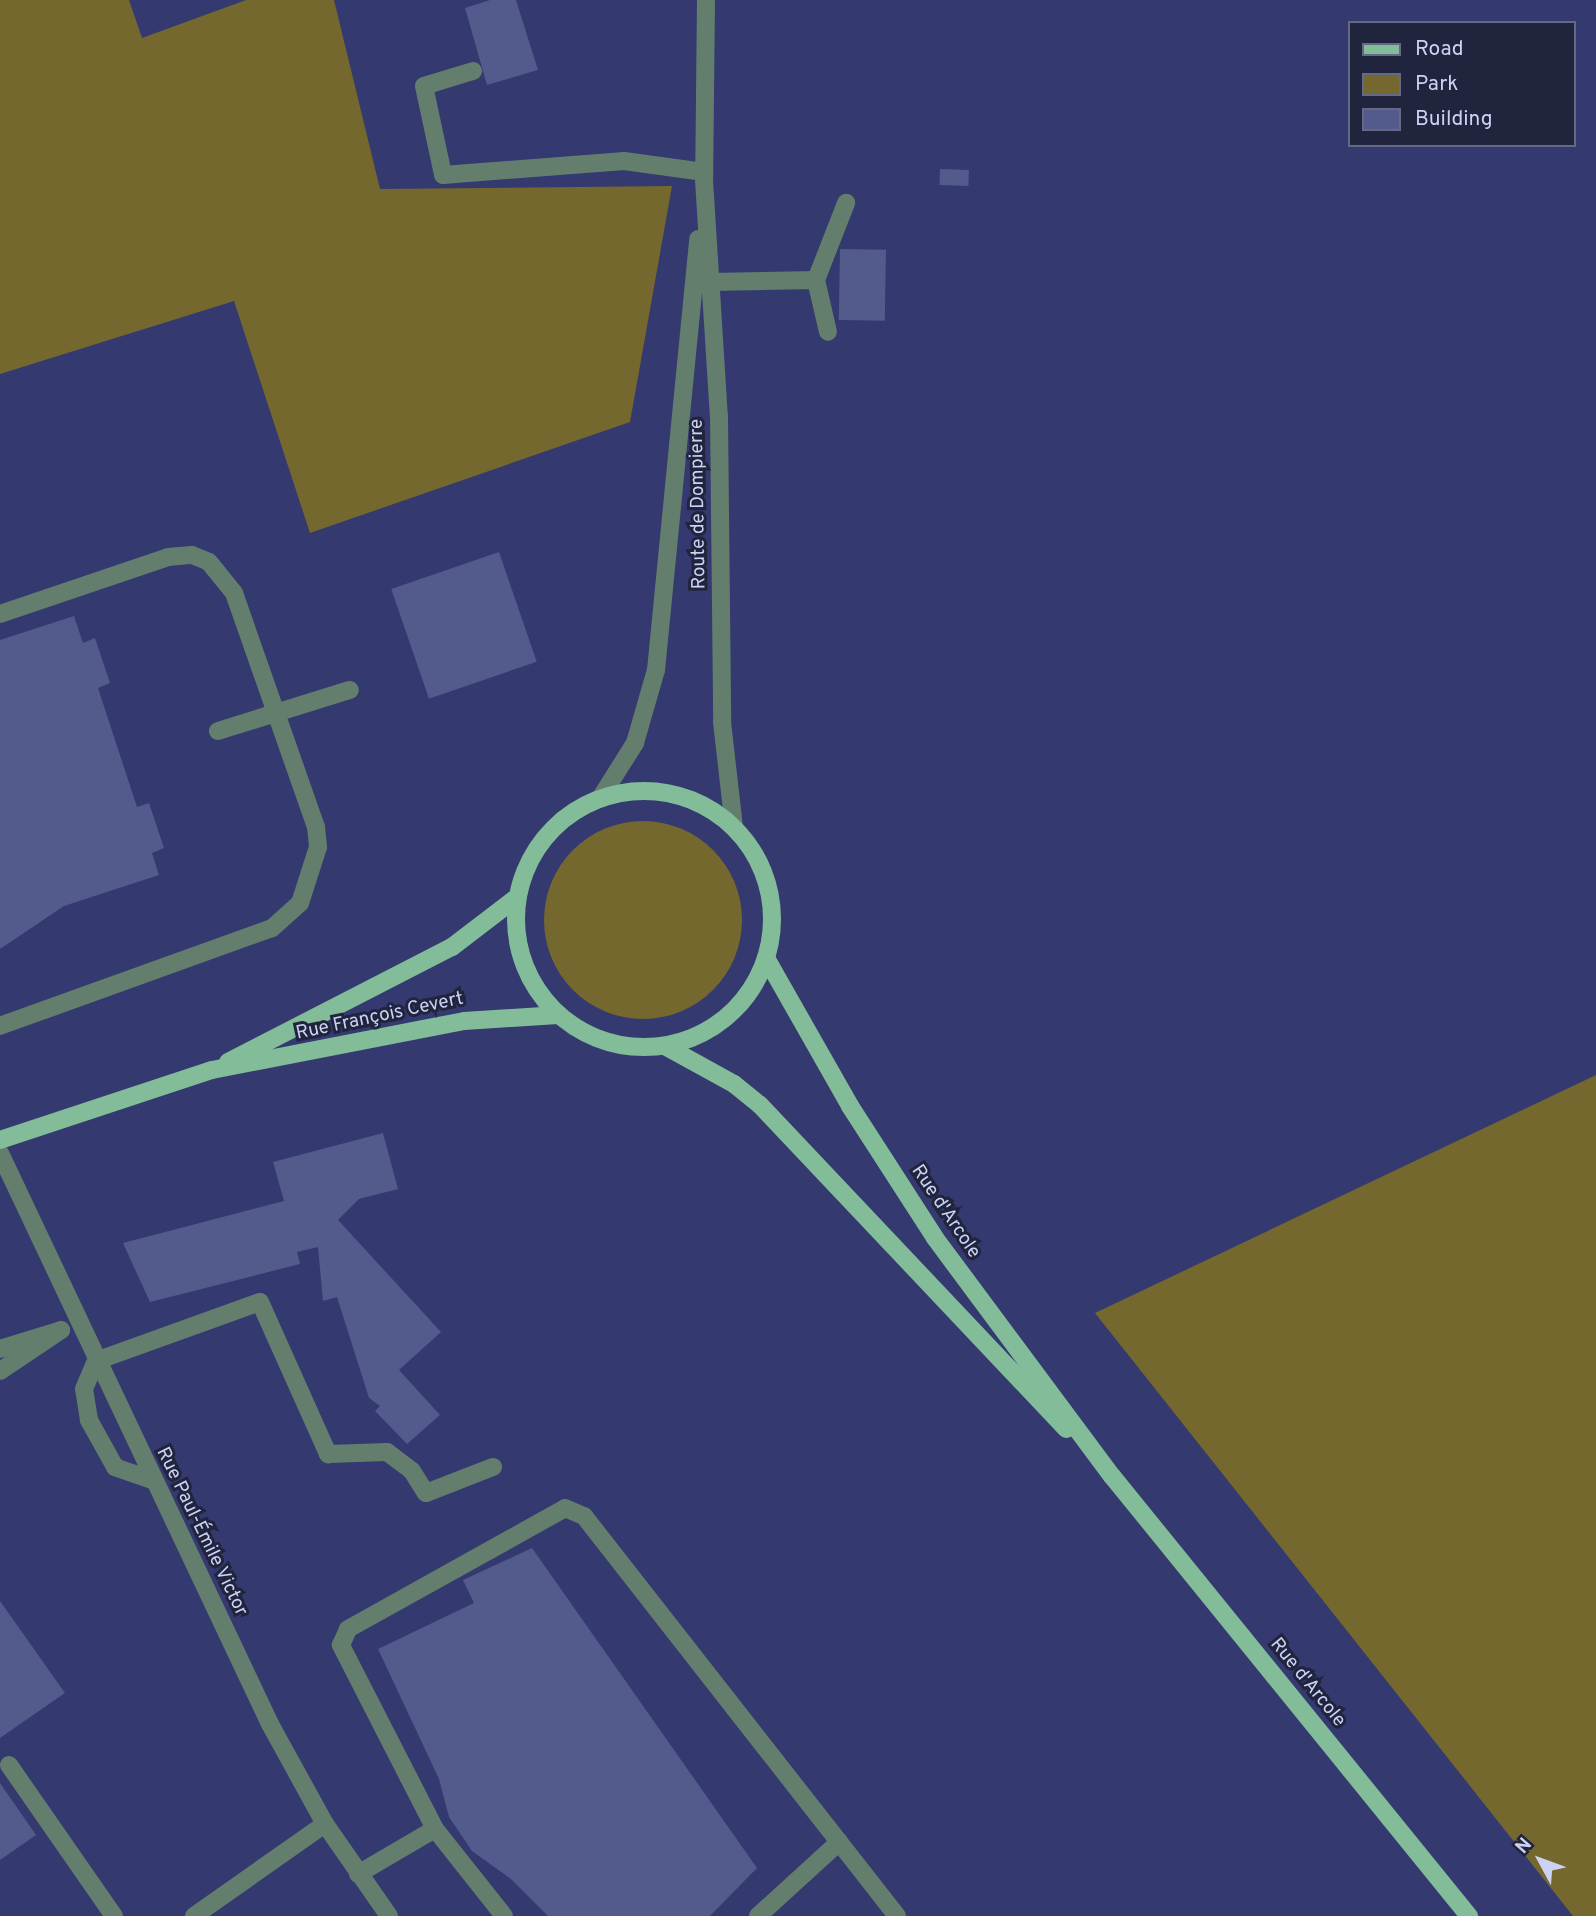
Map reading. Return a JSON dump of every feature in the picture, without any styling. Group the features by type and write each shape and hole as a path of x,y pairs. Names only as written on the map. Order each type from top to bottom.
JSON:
{"main road":[{"path":"636,790 672,793 706,806 734,827 755,855 769,888 772,923 766,958 751,989 728,1016 699,1035 665,1046 627,1046 590,1036 558,1015 531,982 517,942 516,898 526,865 545,836 570,813 601,797 636,790"},
{"name":"Rue François Cevert","path":"212,1070 452,947 516,898"},
{"name":"Rue d'Arcole","path":"766,958 850,1106 934,1238 1112,1476 1469,1916"},
{"name":"Rue François Cevert","path":"0,1140 212,1070 464,1021 558,1015"},
{"name":"Rue d'Arcole","path":"665,1046 734,1083 760,1105 932,1293 1112,1476"}],"street":[{"name":"Route de Dompierre","path":"706,0 704,176 719,416 722,722 734,827"},
{"path":"473,71 424,86 443,175 624,161 704,176"},
{"name":"Route de Dompierre","path":"601,797 635,743 656,670 704,176"},
{"path":"828,332 816,280 846,203"},
{"path":"710,282 816,280"},
{"path":"0,614 168,557 192,555 223,575 234,593 276,713 318,847 310,884 288,918 0,1026"},
{"path":"218,731 350,690"},
{"name":"Rue Paul-Émile Victor","path":"0,1153 152,1480 325,1824 389,1916"},
{"path":"152,1480 116,1467 89,1419 84,1389 96,1361 260,1302 328,1454 387,1452 412,1471 426,1493 493,1467"},
{"path":"0,1371 78,1320"},
{"path":"0,1349 61,1330"},
{"path":"504,1916 435,1829 341,1645 348,1629 565,1508 584,1516 897,1916"},
{"path":"9,1765 114,1916"},
{"path":"194,1916 325,1824"},
{"path":"358,1874 435,1829"},
{"path":"758,1916 839,1842"}],"green space":[{"path":"0,0 129,0 142,38 246,0 334,0 380,189 672,186 630,422 310,533 234,301 0,374"},
{"path":"643,821 681,828 713,850 735,882 742,920 735,958 713,990 681,1012 643,1019 605,1012 573,990 551,958 544,920 551,882 573,850 605,828"},
{"path":"1596,1075 1596,1916 1573,1916 1095,1313"}],"building":[{"path":"490,0 516,0 538,70 487,85 465,8"},
{"path":"940,169 969,170 968,186 939,185"},
{"path":"840,249 886,250 885,321 839,320"},
{"path":"499,552 537,662 429,699 391,589"},
{"path":"74,616 83,643 95,638 110,683 98,688 137,807 149,803 164,848 152,853 159,875 64,906 0,949 0,640"},
{"path":"383,1133 398,1189 359,1199 338,1220 441,1332 399,1370 440,1415 407,1444 375,1411 380,1406 369,1398 337,1297 323,1301 318,1247 297,1252 300,1264 150,1302 123,1243 284,1201 273,1162"},
{"path":"532,1548 757,1868 710,1916 548,1916 511,1879 472,1851 449,1817 439,1779 378,1649 474,1603 463,1580"},
{"path":"0,1601 65,1693 0,1738"},
{"path":"0,1783 36,1835 0,1860"}]}
